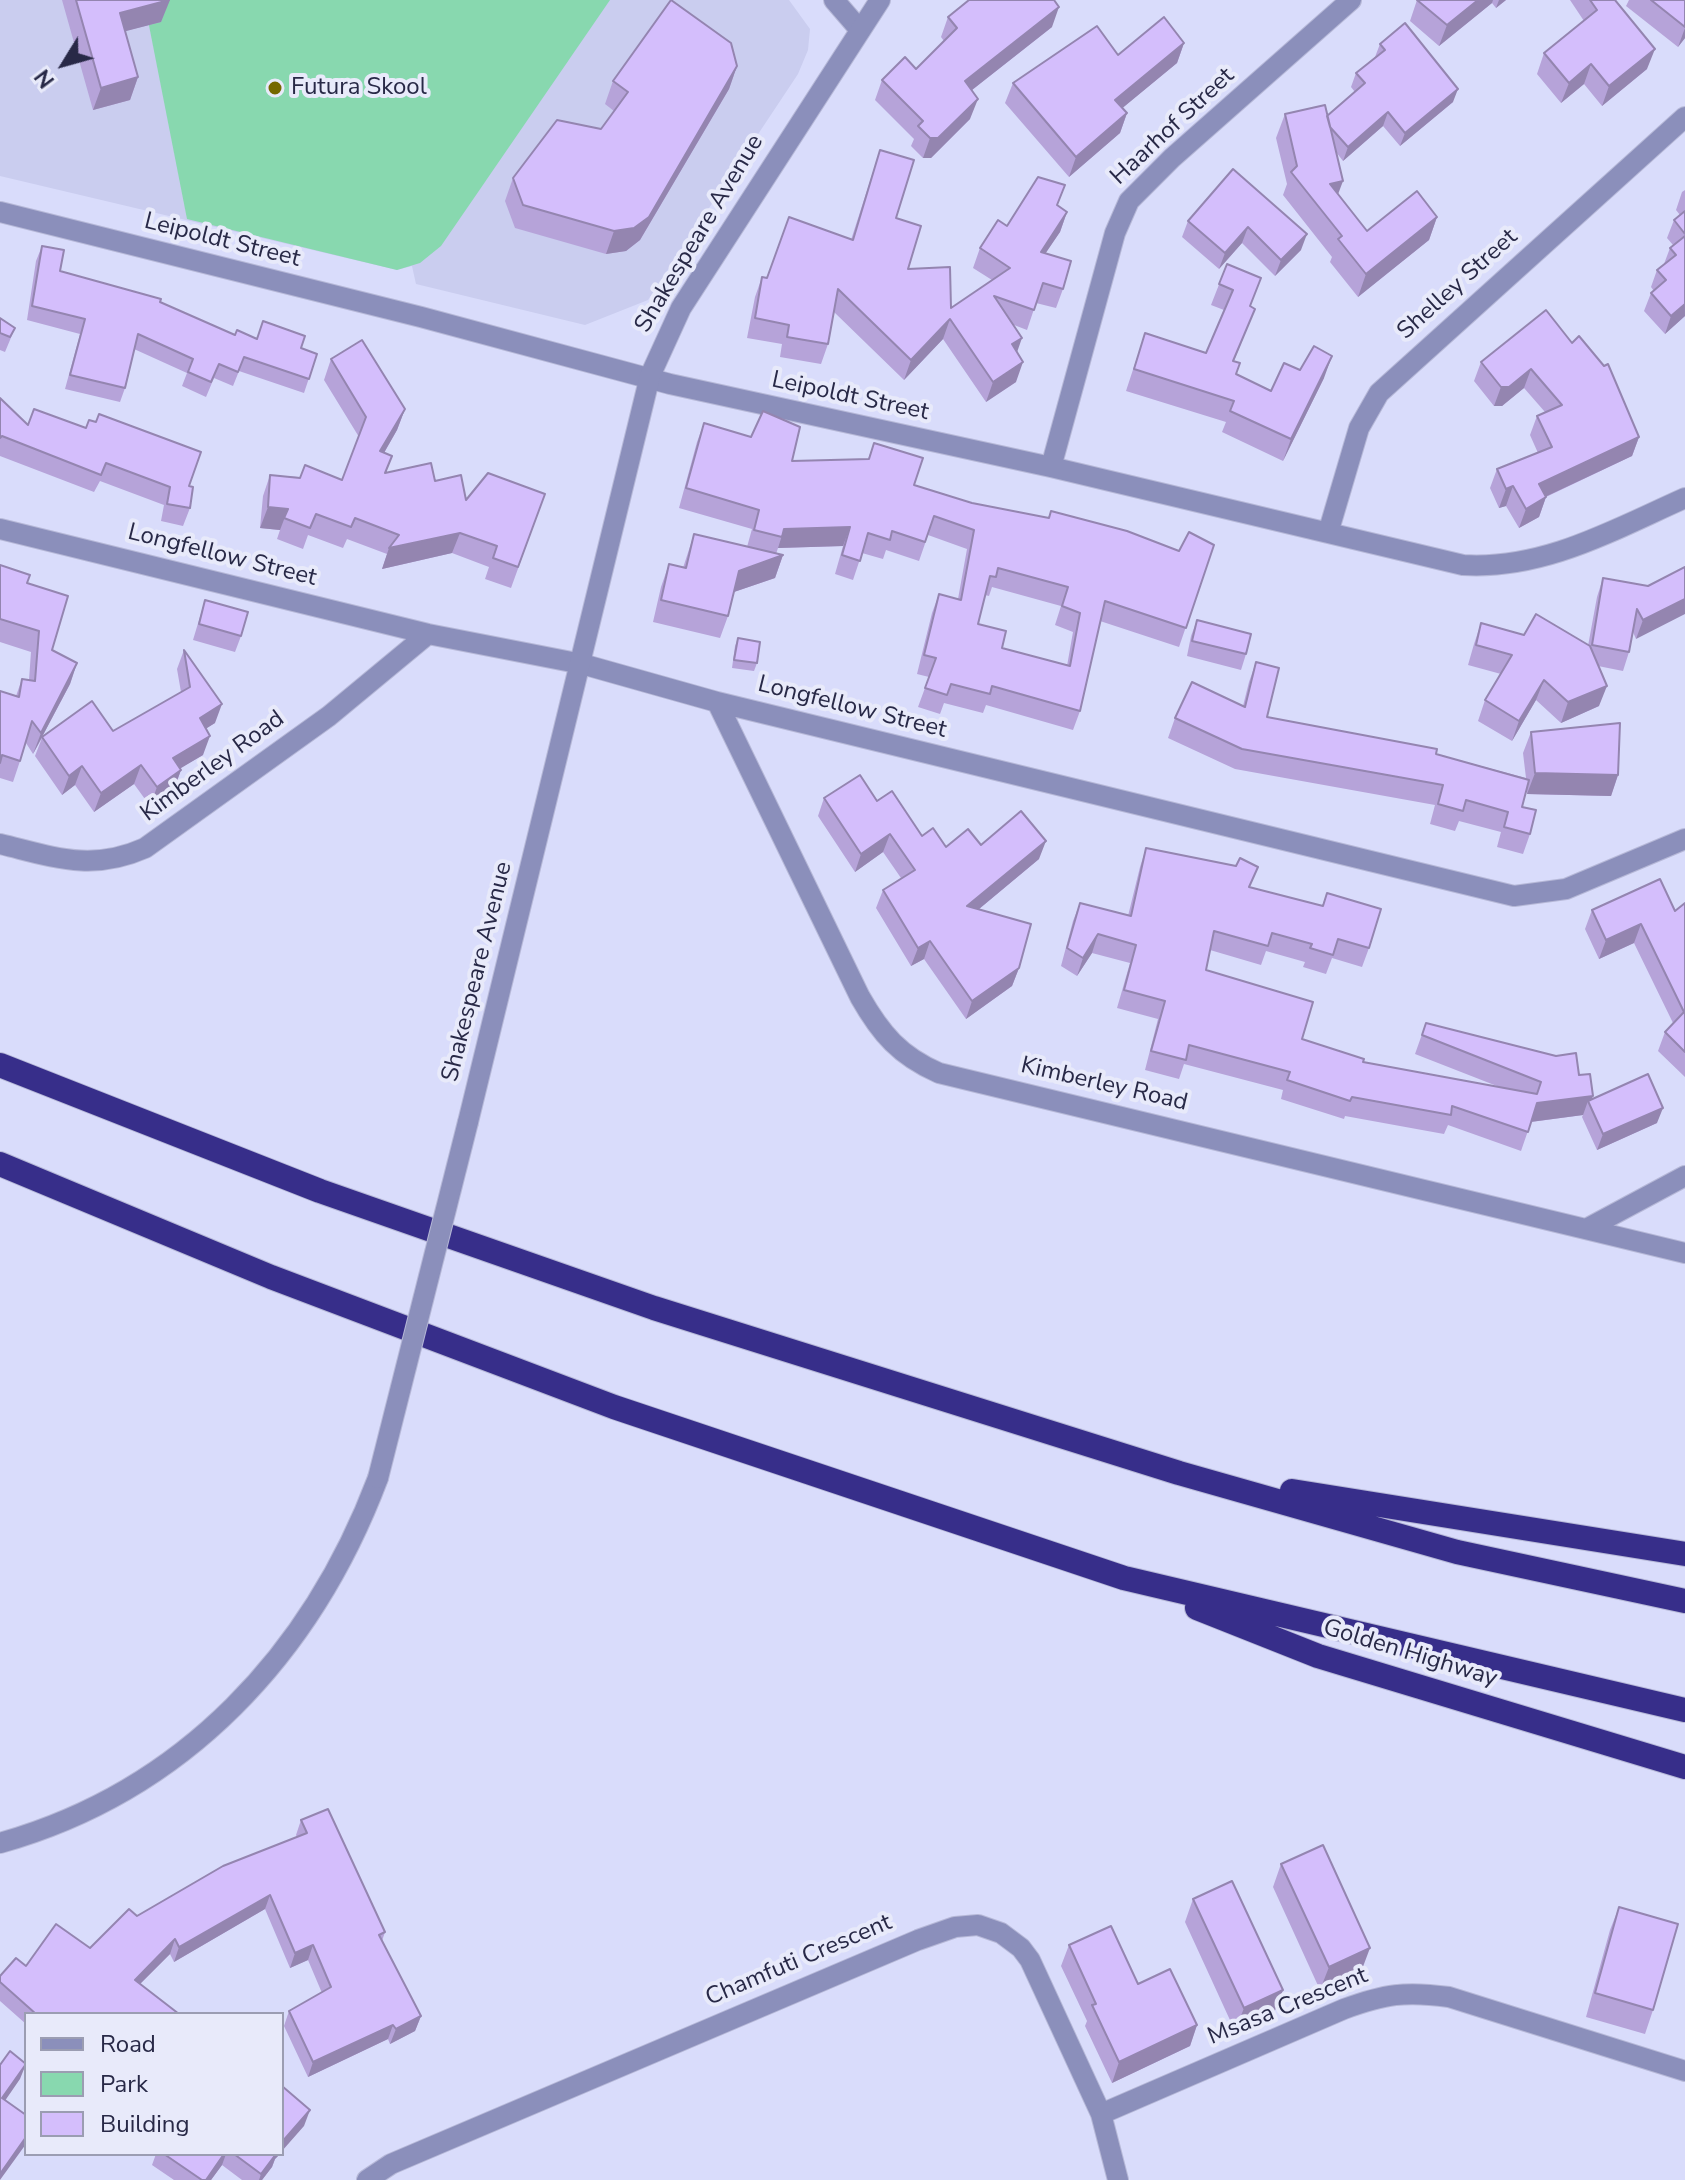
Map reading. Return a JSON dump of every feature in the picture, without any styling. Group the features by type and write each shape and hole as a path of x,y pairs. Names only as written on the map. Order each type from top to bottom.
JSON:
{"highway":[{"path":"0,1065 320,1191 654,1308 1179,1473 1457,1552 1685,1601"},
{"path":"0,1164 271,1277 614,1407 1124,1578 1685,1710"},
{"path":"1179,1473 1685,1554"},
{"name":"Golden Highway","path":"1124,1578 1318,1656 1685,1767"}],"street":[{"path":"834,0 860,30"},
{"name":"Shakespeare Avenue","path":"0,1843 59,1821 132,1786 183,1751 264,1677 317,1604 351,1545 378,1478 582,664 650,376 681,308 880,0"},
{"name":"Haarhof Street","path":"1051,467 1115,233 1129,201 1172,158 1351,0"},
{"name":"Shelley Street","path":"1328,533 1359,428 1379,393 1685,117"},
{"name":"Leipoldt Street","path":"0,212 650,376 1463,565 1488,567 1550,556 1685,498"},
{"name":"Longfellow Street","path":"0,529 428,634 582,664 717,702 1514,896 1566,889 1685,839"},
{"name":"Kimberley Road","path":"0,844 81,863 124,857 145,848 329,716 428,634"},
{"name":"Kimberley Road","path":"717,702 860,997 876,1025 911,1061 954,1076 1685,1253"},
{"path":"1588,1228 1685,1176"},
{"name":"Chamfuti Crescent","path":"367,2180 391,2164 612,2067 918,1940 969,1925 1001,1933 1030,1960 1101,2114 1118,2180"},
{"name":"Msasa Crescent","path":"1101,2114 1344,2009 1383,1995 1410,1992 1449,1997 1685,2071"}],"shaded area":[{"name":"Futura Skool","path":"0,0 789,0 810,29 808,50 798,74 648,300 585,325 416,284 412,266 397,270 0,176"}],"green space":[{"name":"Futura Skool","path":"144,0 610,0 441,246 420,263 397,270 187,219"}],"building":[{"path":"76,0 169,0 120,13 138,77 101,88"},
{"path":"671,0 731,43 737,66 649,217 634,228 614,231 523,205 513,178 557,120 601,129 628,92 613,81"},
{"path":"969,0 1054,0 1059,7 965,81 978,99 938,138 930,138 918,126 923,121 882,80 905,57 916,69 957,28 948,17"},
{"path":"1417,0 1478,0 1447,25"},
{"path":"1590,0 1615,0 1655,49 1609,86 1591,64 1569,83 1544,53 1597,10"},
{"path":"1651,0 1685,0 1685,27"},
{"path":"1164,17 1184,43 1115,100 1127,113 1076,157 1013,83 1097,26 1118,55"},
{"path":"1405,23 1458,89 1405,133 1388,112 1348,147 1330,127 1327,116 1365,83 1356,73 1385,50 1380,44"},
{"path":"1325,105 1343,181 1330,184 1367,231 1417,191 1437,217 1366,274 1338,239 1342,236 1291,172 1297,166 1285,114"},
{"path":"880,150 914,160 896,218 921,226 908,269 950,267 951,308 1010,268 980,248 998,220 1007,226 1038,177 1065,185 1057,205 1067,212 1041,252 1071,261 1063,289 1043,283 1034,310 994,296 1022,338 1012,344 1023,362 993,382 950,319 911,360 838,289 828,344 787,337 789,325 755,318 762,277 767,278 789,217 853,240"},
{"path":"1233,169 1307,234 1281,260 1248,227 1225,253 1188,221"},
{"path":"1685,211 1685,234 1674,220"},
{"path":"1685,236 1685,304 1671,316 1651,293 1666,280 1657,270 1676,255 1670,248"},
{"path":"42,246 64,250 60,271 161,299 160,302 235,335 237,330 257,339 263,321 305,336 301,348 317,354 309,379 244,357 238,372 219,364 211,382 188,372 193,359 138,334 125,388 70,375 85,319 32,306"},
{"path":"1227,264 1261,278 1250,306 1255,309 1233,361 1240,363 1236,374 1271,391 1284,363 1300,370 1314,346 1332,356 1291,439 1230,411 1234,401 1134,369 1145,333 1206,353 1233,290 1219,284"},
{"path":"1546,310 1572,343 1579,336 1604,366 1608,364 1639,437 1539,484 1546,497 1526,509 1513,486 1506,489 1497,469 1552,447 1537,416 1562,405 1531,369 1509,387 1501,387 1481,362"},
{"path":"0,318 15,328 10,337 0,333"},
{"path":"362,340 405,409 380,451 392,456 385,473 431,463 435,481 461,475 466,500 488,473 545,494 518,567 493,558 497,546 460,533 389,548 399,535 355,518 351,527 316,514 310,528 284,518 288,509 268,507 270,475 300,478 305,465 342,480 366,417 331,359"},
{"path":"0,398 28,425 34,409 86,428 89,420 96,422 99,414 201,452 189,486 193,487 190,508 167,504 170,487 106,463 101,475 2,436 0,438"},
{"path":"763,411 800,427 792,461 869,459 874,443 923,458 914,485 972,503 1049,518 1051,511 1127,531 1179,551 1189,532 1214,545 1186,628 1105,601 1080,711 992,686 990,694 951,684 947,695 925,688 936,658 924,655 939,594 961,600 974,530 934,516 925,542 892,531 890,540 868,533 860,561 842,555 850,527 784,529 782,537 754,530 759,510 686,488 704,423 751,437","holes":["998,568 1068,587 1062,606 1080,613 1070,666 1002,648 1006,631 978,624 990,576 996,577"]},
{"path":"694,534 783,555 739,571 728,616 661,600 669,564 686,568"},
{"path":"0,565 30,575 27,583 68,596 52,650 77,663 41,733 32,721 20,761 2,755 0,763 0,691 19,697 22,679 35,681 39,631 0,619"},
{"path":"1685,567 1685,599 1643,620 1637,609 1629,652 1592,645 1603,578 1648,586"},
{"path":"205,600 248,612 241,636 199,624"},
{"path":"1536,614 1590,646 1607,686 1568,702 1544,680 1519,721 1485,700 1512,655 1476,645 1481,623 1524,635"},
{"path":"1197,620 1251,634 1246,654 1192,641"},
{"path":"738,638 760,642 757,663 734,660"},
{"path":"184,650 222,704 200,718 210,736 173,758 181,770 157,787 141,765 101,793 82,766 69,776 42,737 92,701 113,731 190,687"},
{"path":"1256,662 1279,668 1267,717 1437,749 1436,754 1529,780 1522,807 1536,810 1530,834 1504,827 1508,812 1466,800 1463,811 1438,804 1443,785 1242,749 1175,718 1192,682 1245,707"},
{"path":"1620,723 1618,775 1535,773 1531,732"},
{"path":"860,775 877,801 892,791 922,836 933,828 946,847 968,829 981,845 1021,811 1046,841 967,906 1031,924 1019,968 972,1001 930,941 918,948 883,890 915,870 890,834 861,854 824,798"},
{"path":"1146,848 1236,866 1240,858 1258,867 1249,887 1323,906 1327,893 1381,909 1369,948 1338,939 1333,955 1310,948 1312,944 1272,933 1268,946 1214,931 1206,970 1313,1002 1302,1039 1364,1059 1363,1062 1537,1094 1541,1082 1422,1035 1426,1023 1556,1056 1576,1053 1579,1075 1590,1074 1593,1096 1537,1103 1528,1132 1452,1106 1451,1115 1352,1097 1350,1101 1287,1080 1290,1072 1189,1045 1186,1060 1151,1051 1165,1001 1124,990 1136,945 1098,934 1083,958 1067,948 1080,903 1131,916"},
{"path":"1660,879 1675,911 1685,903 1685,1052 1665,1032 1684,1012 1641,924 1606,940 1592,910"},
{"path":"1648,1074 1663,1108 1603,1134 1588,1101"},
{"path":"328,1809 385,1932 379,1935 421,2016 396,2029 393,2025 313,2062 289,2011 331,1987 313,1945 295,1953 270,1895 179,1947 175,1939 135,1980 176,2012 34,2012 0,1982 0,1976 16,1958 26,1966 56,1924 90,1948 129,1909 137,1916 223,1866 307,1833 301,1820"},
{"path":"1323,1845 1370,1948 1329,1967 1281,1864"},
{"path":"1232,1881 1283,1990 1244,2008 1193,1899"},
{"path":"1619,1907 1678,1924 1653,2010 1595,1993"},
{"path":"1111,1926 1138,1984 1170,1969 1197,2025 1119,2062 1092,2005 1096,2004 1069,1945"},
{"path":"10,2051 24,2062 2,2098 24,2114 24,2140 0,2174 0,2065"},
{"path":"284,2088 310,2110 284,2140"},
{"path":"167,2156 223,2156 206,2180"},
{"path":"237,2156 274,2156 261,2174"}],"place":[{"name":"Futura Skool","path":"275,88"}]}
